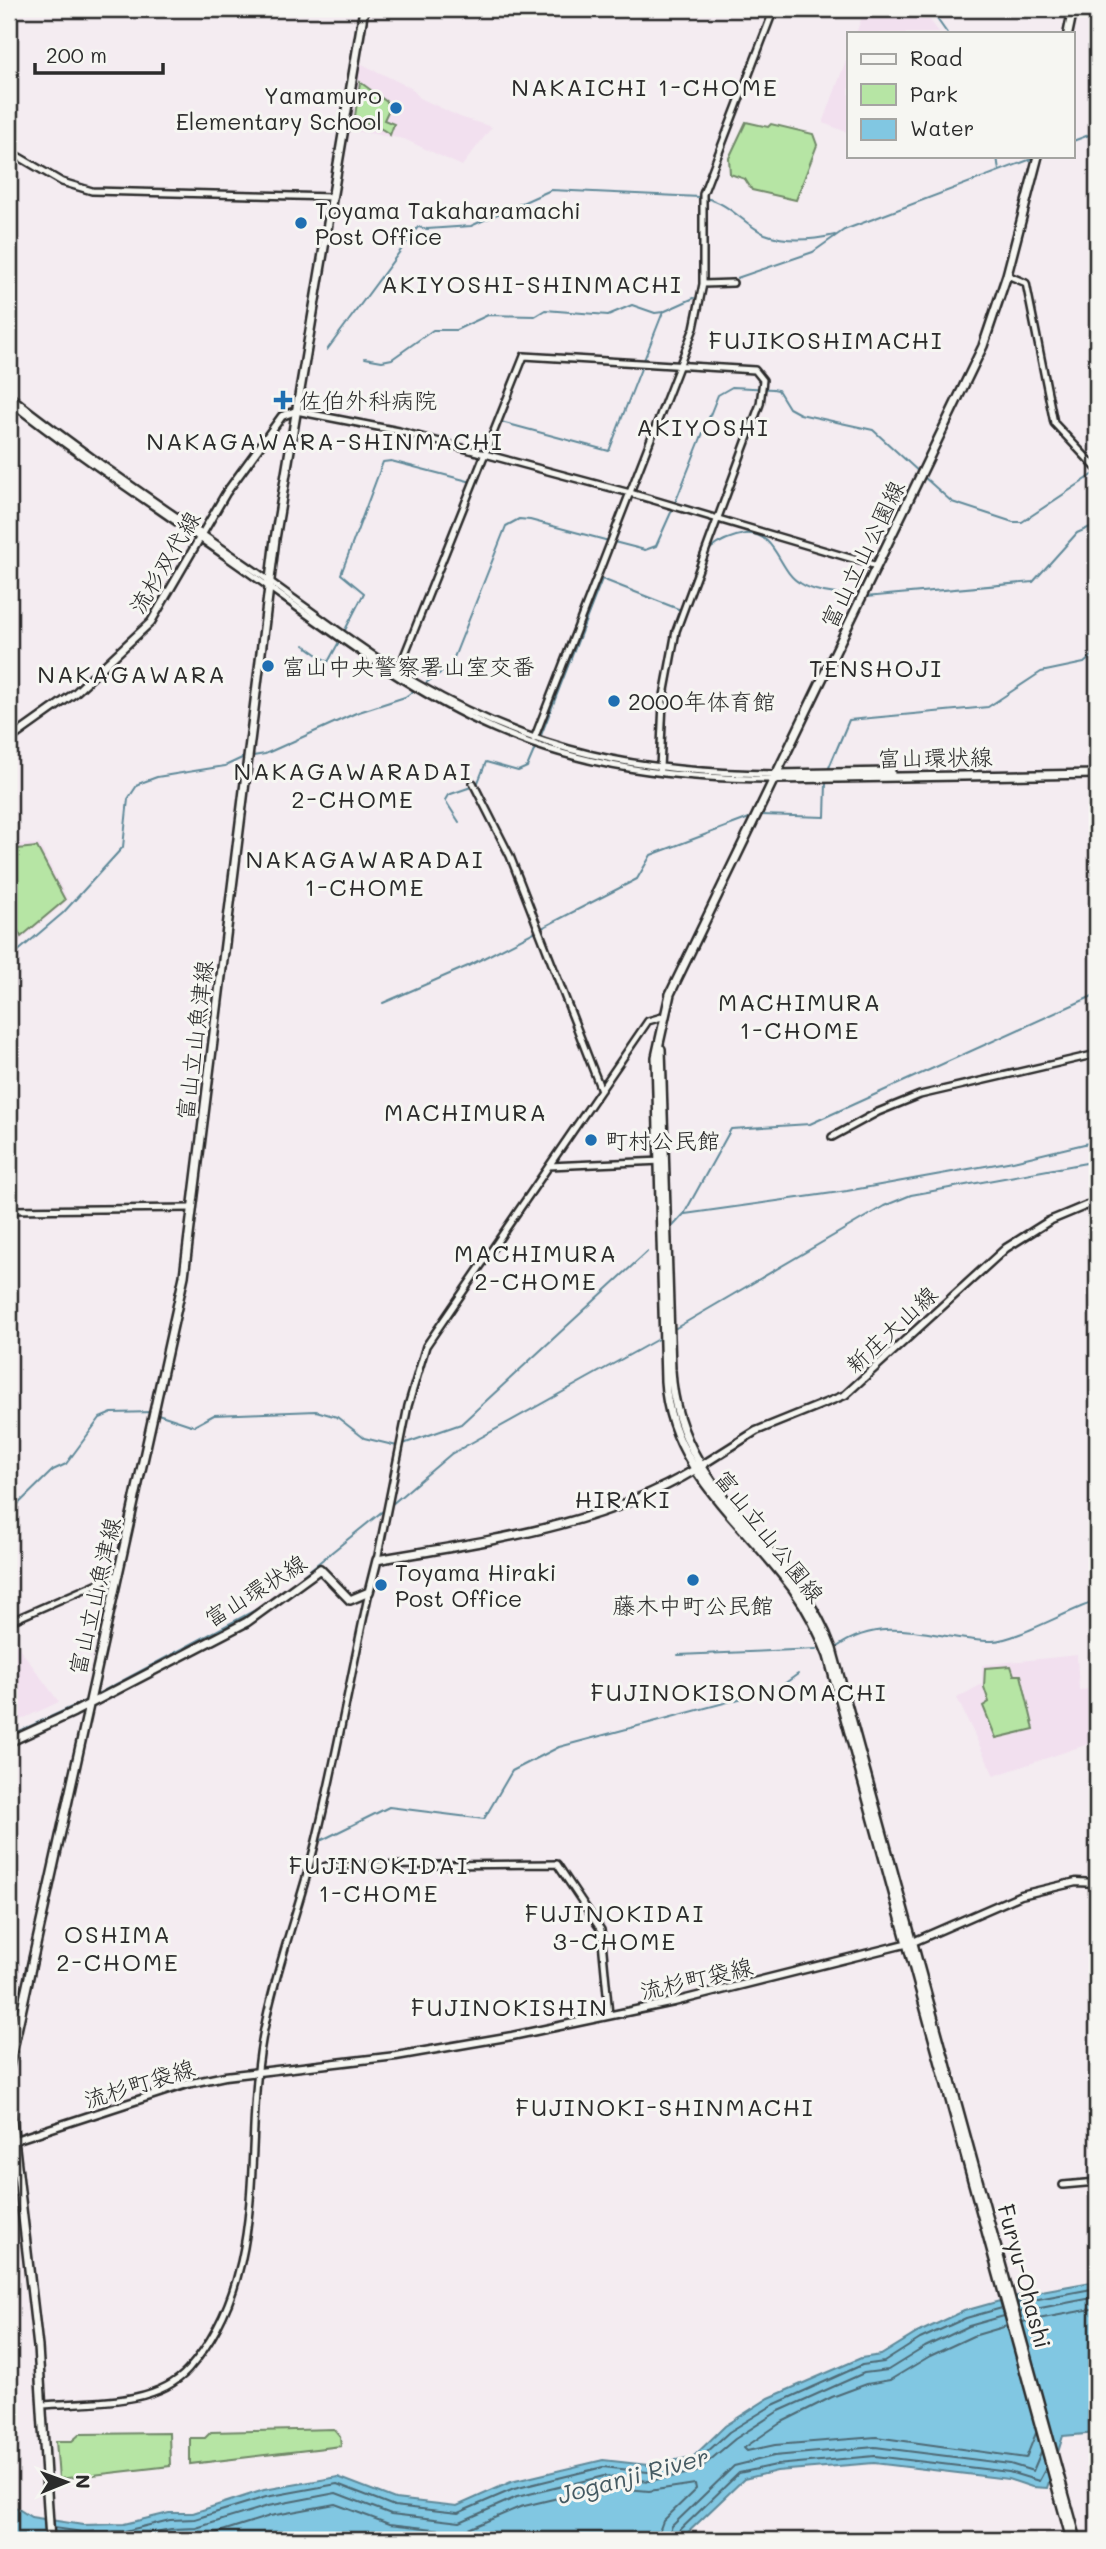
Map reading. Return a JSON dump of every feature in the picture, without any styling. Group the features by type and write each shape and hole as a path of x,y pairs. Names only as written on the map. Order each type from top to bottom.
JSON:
{"main road":[{"name":"富山立山魚津線","path":"9,2067 178,1308 269,584 364,9"},
{"path":"1068,32 1073,9"},
{"name":"富山立山公園線","path":"951,2090 836,1662 823,1627 795,1581 697,1469 681,1426 672,1386 659,1034 662,1017 674,986 983,346 1007,275 1037,158"},
{"name":"流杉双代線","path":"9,740 75,693 145,628 227,492 282,416 296,411"},
{"name":"富山環状線","path":"776,776 1097,772"},
{"name":"新庄大山線","path":"697,1469 756,1431 845,1395 1006,1248 1048,1222 1097,1202"},
{"path":"369,1592 377,1560 530,1532 650,1494 697,1469"},
{"name":"富山環状線","path":"9,1742 247,1622 320,1569 350,1600 369,1592"},
{"name":"流杉町袋線","path":"11,2141 187,2084 259,2072 396,2056 609,2015 910,1943 1021,1895 1076,1882 1097,1883"},
{"name":"富山立山公園線","path":"910,1943 935,2022"},
{"name":"Furyu-Ohashi","path":"935,2022 969,2158 1066,2511 1071,2540"},
{"path":"9,2096 11,2141 35,2320 50,2540"},
{"name":"Furyu-Ohashi","path":"1066,2511 1077,2540"}],"street":[{"path":"534,739 680,365 700,307 703,284 703,194 774,9"},
{"path":"9,151 62,182 92,191 332,197"},
{"path":"1007,275 1026,283 1054,424 1097,469"},
{"path":"703,284 733,283"},
{"path":"398,671 524,356 755,370 763,380 755,417 684,606 668,666 660,769"},
{"path":"9,395 201,536"},
{"path":"9,401 419,687 496,730 581,759 661,774 713,779 776,776"},
{"path":"296,411 399,431 483,453 674,505 877,566"},
{"path":"269,584 419,687 534,739 621,763 660,769 776,776"},
{"path":"473,783 510,856 601,1090"},
{"path":"377,1560 413,1384 426,1346 648,1021 662,1017"},
{"path":"832,1138 878,1112 920,1095 1097,1054"},
{"path":"549,1166 662,1161"},
{"path":"9,1210 192,1208"},
{"path":"9,1622 119,1574"},
{"path":"42,2405 147,2394 170,2384 199,2355 228,2309 240,2277 244,2253 266,2018 310,1859 369,1592"},
{"path":"310,1859 326,1866"},
{"path":"306,1874 326,1866 557,1864 601,1930 609,2015"},
{"path":"1063,2185 1097,2182"}],"shaded area":[{"path":"865,9 921,9 939,32 856,32"},
{"path":"847,57 847,132 823,123"},
{"name":"Yamamuro Elementary School","path":"360,63 411,88 420,98 460,117 492,127 462,166 404,139 349,130"},
{"path":"18,844 39,844 68,900 9,950 9,848"},
{"path":"9,1634 59,1702 9,1725"},
{"path":"1077,1655 1079,1690 1091,1689 1097,1741 994,1776 957,1698 982,1684 982,1665"}],"green space":[{"path":"360,82 391,105 384,120 394,124 390,135 355,116"},
{"path":"746,122 768,127 771,124 813,134 817,145 796,200 752,190 745,179 730,174 729,158"},
{"path":"37,847 65,900 21,937 9,912 9,853 17,849"},
{"path":"1011,1666 1014,1675 1021,1675 1034,1729 996,1738 983,1706 989,1702 984,1687 985,1668"},
{"path":"334,2429 340,2436 341,2446 190,2464 190,2438 205,2438 211,2432"},
{"path":"169,2433 170,2466 59,2479 56,2441 72,2441 80,2434"}],"water":[{"name":"Joganji River","path":"1097,2281 1097,2433 1063,2436 1047,2488 1032,2487 1008,2479 874,2463 777,2471 744,2479 680,2540 9,2540 9,2503 31,2517 83,2525 124,2524 169,2513 193,2513 264,2490 338,2477 395,2499 457,2506 511,2482 603,2460 648,2465 693,2457 725,2426 769,2398 861,2358 881,2355 917,2333 964,2311 1025,2294"}],"waterway":[{"path":"930,9 946,32"},
{"path":"1074,141 1097,132"},
{"path":"997,158 999,171"},
{"path":"737,278 813,252 844,230 1034,158"},
{"path":"327,350 418,227 427,229 471,226 551,190 700,197"},
{"path":"705,198 722,204 757,230 774,237 800,240 835,235"},
{"path":"644,360 663,312 694,298"},
{"path":"365,358 382,361 392,359 433,330 456,330 488,315 535,316 545,310 608,315 632,305 655,313 663,312"},
{"path":"501,422 609,451 642,366"},
{"path":"675,503 718,395 732,387 778,390 789,408 800,414 873,430 920,473"},
{"path":"344,632 364,593 341,574 383,462 391,461 472,482"},
{"path":"924,477 952,502 1013,522 1022,522 1097,472"},
{"path":"614,542 645,550 656,546 673,508"},
{"path":"423,685 449,667 453,660 506,526 519,519 530,520 609,541"},
{"path":"865,597 1033,582 1077,533 1097,524"},
{"path":"540,738 602,579 686,612 710,549 727,539 745,534 764,539 793,577 807,587 829,593 859,596"},
{"path":"304,645 328,662 340,640"},
{"path":"828,770 849,720 988,707 1041,672 1084,663 1097,652"},
{"path":"253,756 265,754 356,713 405,697 415,690"},
{"path":"459,822 445,800 448,795 477,785 486,762 518,771 527,767 536,746"},
{"path":"9,959 63,913 123,847 128,799 138,784 157,777 225,766 244,757"},
{"path":"761,815 825,817 826,783"},
{"path":"383,1003 468,966 637,879 651,855 752,817"},
{"path":"673,1226 684,1214 731,1129 810,1124 1097,994"},
{"path":"685,1214 847,1191 1013,1161 1097,1141"},
{"path":"676,1328 884,1206 911,1195 1097,1161"},
{"path":"403,1444 461,1424 647,1252"},
{"path":"391,1505 451,1454 658,1339"},
{"path":"158,1414 194,1426 214,1415 316,1411 337,1417 364,1438 397,1446"},
{"path":"9,1513 53,1470 66,1464 100,1418 112,1413 153,1412"},
{"path":"285,1590 384,1510"},
{"path":"837,1647 875,1631 894,1630 972,1640 1002,1640 1097,1601"},
{"path":"92,1697 263,1606"},
{"path":"678,1655 816,1649"},
{"path":"322,1840 389,1807 484,1819 512,1771 559,1747 777,1689 798,1674"},
{"path":"9,1736 87,1700"}],"place":[{"name":"Yamamuro Elementary School","path":"396,108"},
{"name":"Toyama Takaharamachi Post Office","path":"301,223"},
{"name":"佐伯外科病院","path":"283,400"},
{"name":"富山中央警察署山室交番","path":"268,666"},
{"name":"2000年体育館","path":"614,701"},
{"name":"町村公民館","path":"591,1140"},
{"name":"藤木中町公民館","path":"693,1580"},
{"name":"Toyama Hiraki Post Office","path":"381,1585"}],"district":[{"name":"NAKAICHI 1-CHOME","path":"645,86"},
{"name":"AKIYOSHI-SHINMACHI","path":"532,283"},
{"name":"FUJIKOSHIMACHI","path":"826,339"},
{"name":"AKIYOSHI","path":"703,426"},
{"name":"NAKAGAWARA-SHINMACHI","path":"325,440"},
{"name":"TENSHOJI","path":"876,667"},
{"name":"NAKAGAWARA","path":"132,673"},
{"name":"NAKAGAWARADAI 2-CHOME","path":"353,784"},
{"name":"NAKAGAWARADAI 1-CHOME","path":"365,872"},
{"name":"MACHIMURA 1-CHOME","path":"800,1015"},
{"name":"MACHIMURA","path":"466,1111"},
{"name":"MACHIMURA 2-CHOME","path":"536,1266"},
{"name":"HIRAKI","path":"623,1498"},
{"name":"FUJINOKISONOMACHI","path":"739,1691"},
{"name":"FUJINOKIDAI 1-CHOME","path":"379,1878"},
{"name":"FUJINOKIDAI 3-CHOME","path":"615,1926"},
{"name":"OSHIMA 2-CHOME","path":"118,1947"},
{"name":"FUJINOKISHIN","path":"510,2006"},
{"name":"FUJINOKI-SHINMACHI","path":"665,2106"}]}
